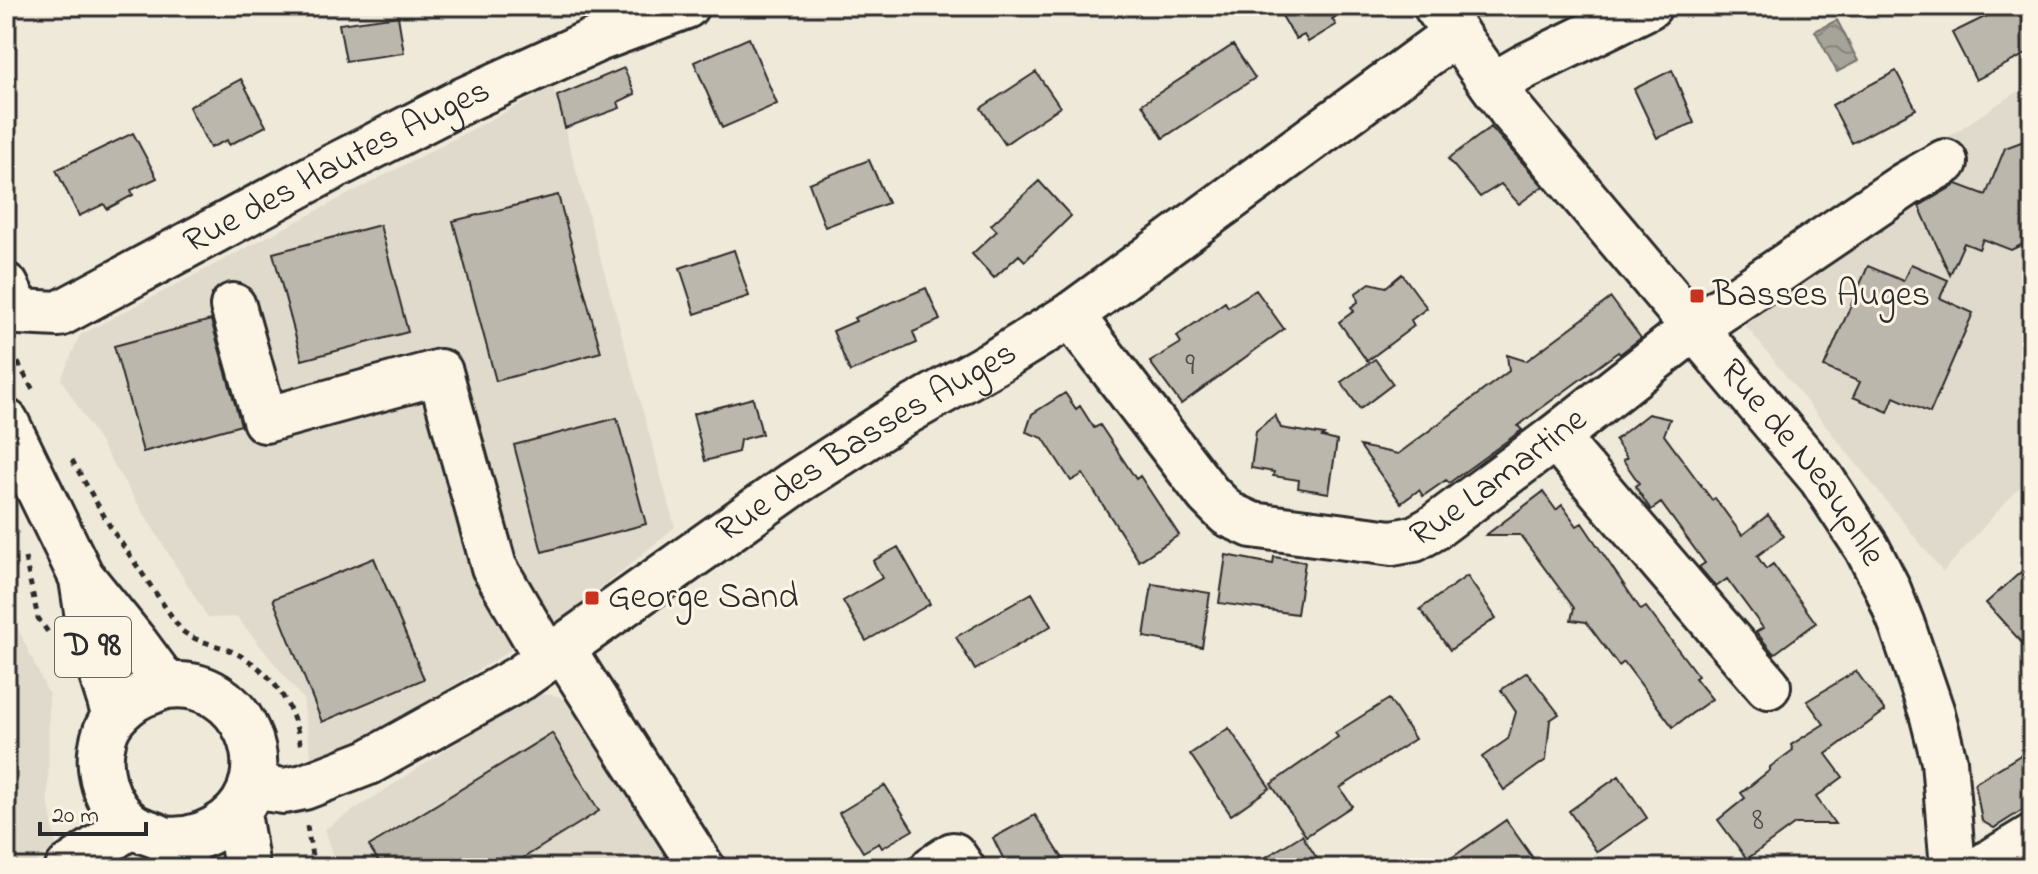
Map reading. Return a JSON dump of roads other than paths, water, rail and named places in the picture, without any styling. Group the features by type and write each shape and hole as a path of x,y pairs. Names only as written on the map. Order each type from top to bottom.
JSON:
{"street":[{"name":"Rue des Hautes Auges","path":"6,286 19,312 59,314 464,100 598,39 686,6"},
{"path":"1493,85 1649,6"},
{"name":"Rue de Neauphle","path":"1446,20 1510,109 1821,478 1867,548 1887,587 1918,668 1944,761 1953,868"},
{"name":"Rue des Basses Auges","path":"244,799 304,787 369,762 520,678 793,484 899,416 1071,315 1446,20"},
{"name":"Rue Lamartine","path":"1071,315 1208,494 1228,514 1252,525 1392,543 1414,539 1432,529 1694,328 1905,185 1945,162"},
{"path":"233,306 265,420 440,372 494,567 702,868"},
{"name":"D 98","path":"22,411 81,576 92,644 115,716"},
{"path":"1554,438 1768,686"},
{"name":"D 98","path":"81,576 167,686"},
{"path":"160,844 113,806 103,782 101,756 104,734 115,716 142,694 167,686 193,687 217,696 237,713 250,735 255,760 244,799 247,868"},
{"path":"68,868 194,838 215,830 244,799"},
{"path":"1981,868 2032,837"},
{"path":"933,868 953,855 962,868"}],"water":[{"path":"1837,20 1858,61 1837,72 1815,31"}],"place":[{"name":"Basses Auges","path":"1697,296"},
{"name":"George Sand","path":"592,598"}]}
